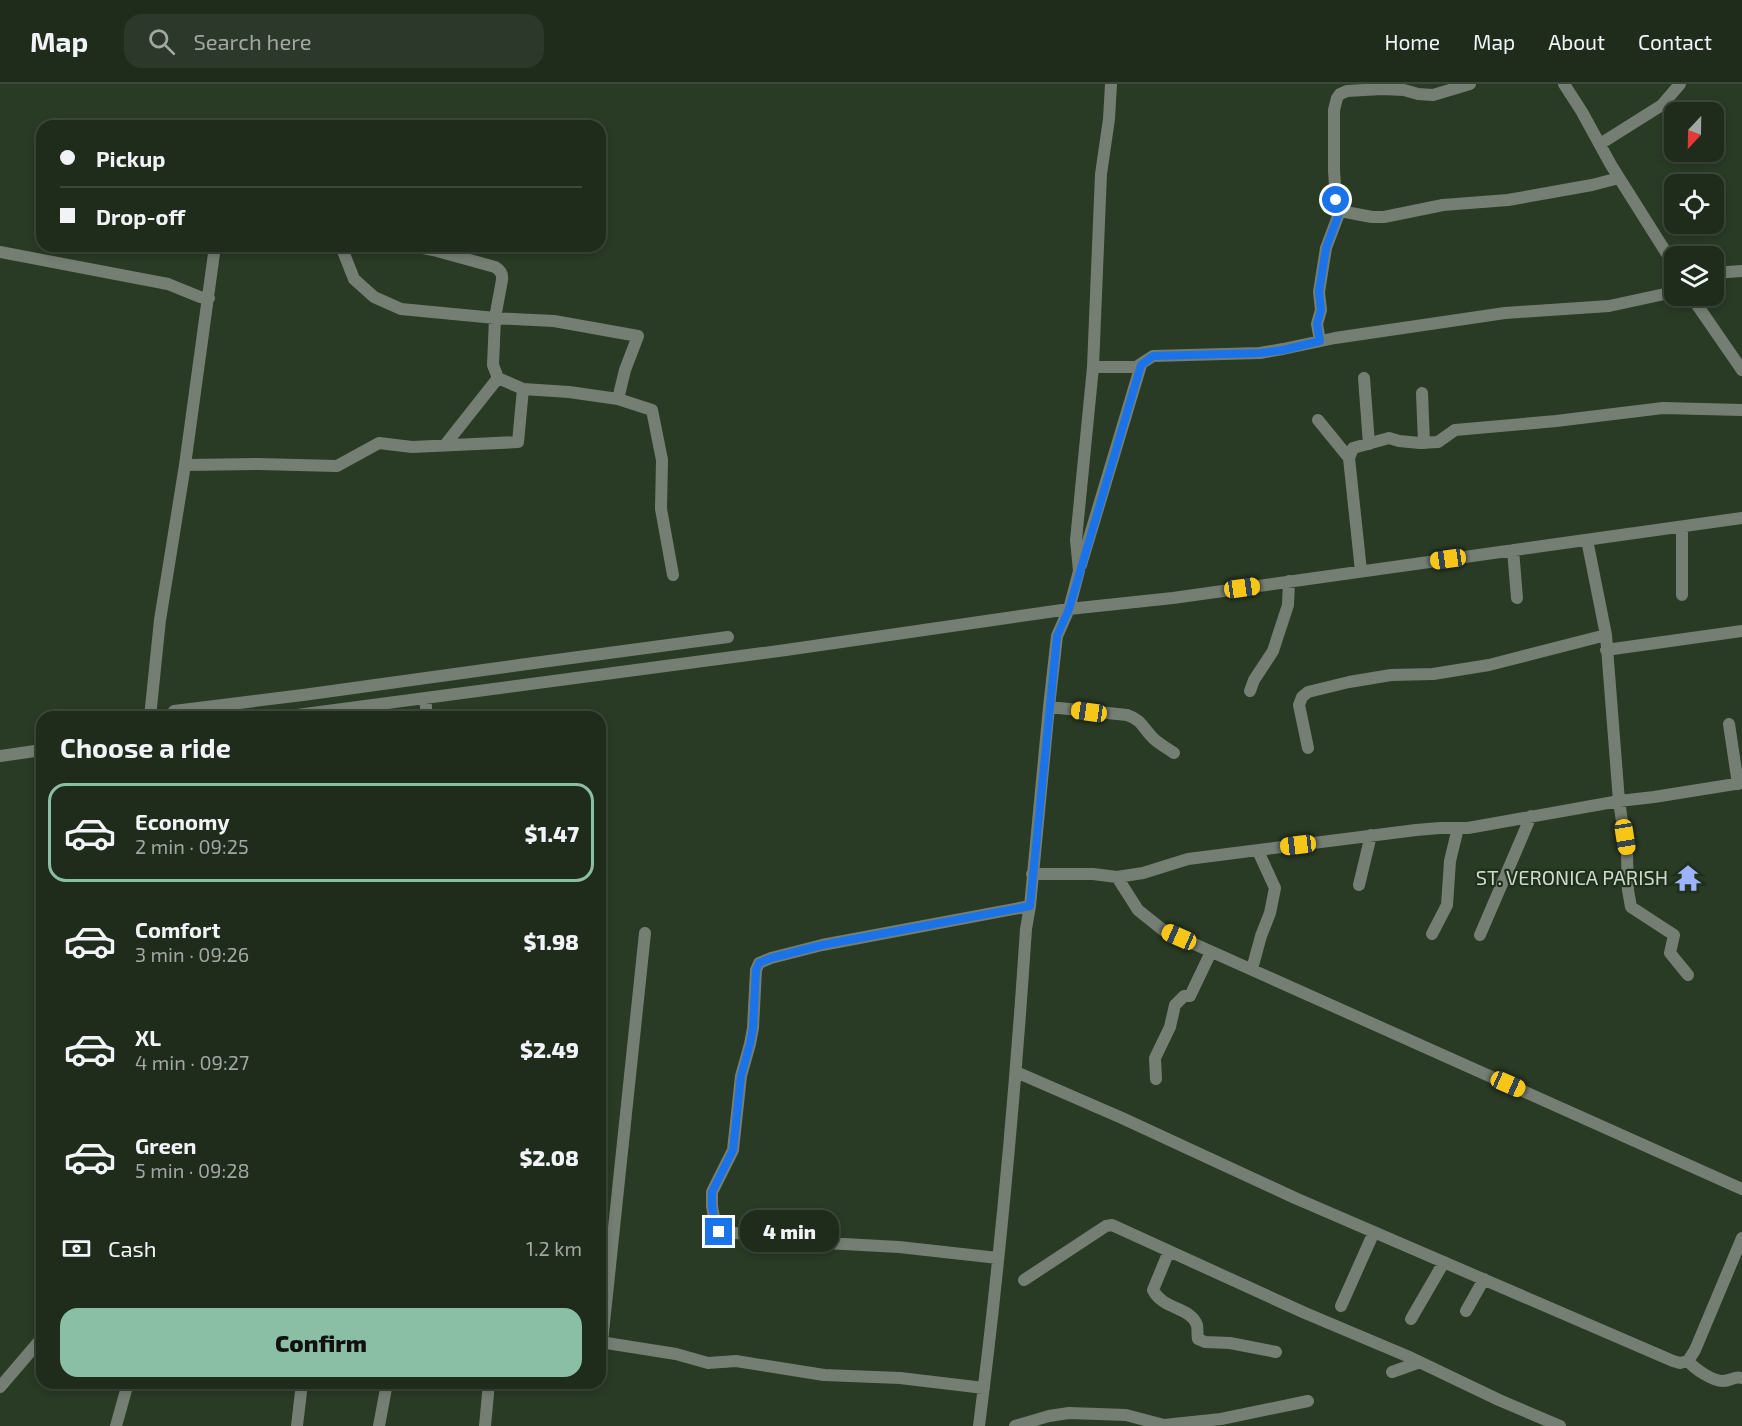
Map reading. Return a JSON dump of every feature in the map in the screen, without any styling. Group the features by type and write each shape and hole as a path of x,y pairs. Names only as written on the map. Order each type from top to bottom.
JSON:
{"street":[{"path":"1079,571 1076,540 1093,367 1101,174 1109,119 1111,84"},
{"path":"1320,341 1317,324 1321,310 1319,292 1326,248 1340,211 1336,200 1334,171 1334,110 1340,94 1347,91 1382,88 1433,95 1470,84"},
{"path":"1564,84 1664,250"},
{"path":"1600,144 1662,105 1680,84"},
{"path":"1340,211 1372,218 1443,205 1508,200 1619,178"},
{"path":"0,252 168,284 208,298"},
{"path":"151,711 160,620 214,252"},
{"path":"343,252 354,279 374,297 401,309 554,321 638,336 625,370 618,399"},
{"path":"440,252 498,269 503,276 495,318 492,366 498,378 523,389 569,392 618,399 652,410 662,460 661,509 673,575"},
{"path":"1724,272 1742,271"},
{"path":"1093,367 1136,366 1153,356 1260,353 1320,341 1505,313 1609,306 1664,294"},
{"path":"1699,306 1742,370"},
{"path":"979,1426 998,1258 1016,1072 1026,929 1057,636 1069,609 1141,365"},
{"path":"446,445 498,378"},
{"path":"1364,378 1370,444"},
{"path":"184,465 337,466 379,443 412,447 518,442 523,389"},
{"path":"1422,393 1424,443"},
{"path":"1361,571 1349,458 1353,448 1389,438 1424,443 1438,442 1455,430 1556,421 1618,412 1663,408 1742,410"},
{"path":"1318,420 1349,458"},
{"path":"327,711 1742,518"},
{"path":"1682,527 1682,595"},
{"path":"1587,540 1606,635 1619,801 1628,855 1628,890 1631,907 1674,935 1670,953 1688,975"},
{"path":"1513,550 1517,598"},
{"path":"1250,691 1254,680 1274,651 1288,605 1289,581"},
{"path":"1606,650 1742,631"},
{"path":"1308,748 1299,705 1302,697 1308,693 1370,678 1433,674 1489,665 1606,635"},
{"path":"174,711 728,638"},
{"path":"425,698 426,711"},
{"path":"1049,707 1134,717 1153,738 1174,753"},
{"path":"1032,874 1093,874 1117,877 1143,873 1188,859 1371,835 1440,828 1468,828 1619,801 1740,784 1729,724"},
{"path":"0,756 36,751"},
{"path":"1480,935 1532,816"},
{"path":"1432,934 1447,905 1450,861 1458,828"},
{"path":"1359,885 1371,835"},
{"path":"1252,969 1270,913 1275,888 1258,851"},
{"path":"1117,877 1138,910 1163,930 1742,1189"},
{"path":"998,1258 899,1247 825,1244 796,1233 777,1236 719,1232 716,1229 711,1200 712,1192 733,1150 741,1076 753,1028 756,970 759,963 822,945 1030,906"},
{"path":"606,1296 645,933"},
{"path":"1156,1079 1155,1058 1170,1027 1175,1005 1184,996 1190,996 1211,952"},
{"path":"1016,1072 1285,1193 1680,1363 1688,1361 1695,1350 1742,1238"},
{"path":"1024,1280 1106,1226 1112,1225 1560,1426"},
{"path":"1341,1306 1374,1232"},
{"path":"1169,1251 1153,1290 1162,1302 1183,1311 1193,1319 1197,1324 1198,1340 1230,1343 1276,1352"},
{"path":"1411,1319 1443,1262"},
{"path":"1466,1311 1484,1280"},
{"path":"606,1343 676,1354 708,1363 736,1361 824,1375 900,1378 984,1388"},
{"path":"0,1387 36,1345"},
{"path":"1688,1361 1695,1369 1717,1380 1742,1378"},
{"path":"1392,1372 1420,1362"},
{"path":"116,1426 126,1389"},
{"path":"297,1426 301,1389"},
{"path":"380,1426 386,1389"},
{"path":"485,1426 488,1389"},
{"path":"1015,1426 1043,1422 1069,1413 1126,1415 1164,1425 1221,1419 1308,1401"}],"place":[{"name":"ST. VERONICA PARISH","path":"1688,878"}],"route":[{"path":"719,1232 716,1229 711,1200 712,1192 733,1150 741,1076 753,1028 756,970 759,963 822,945 1030,906 1057,636 1069,609 1141,365 1153,356 1260,353 1320,341 1317,324 1321,310 1319,292 1326,248 1340,211 1336,200"}]}
